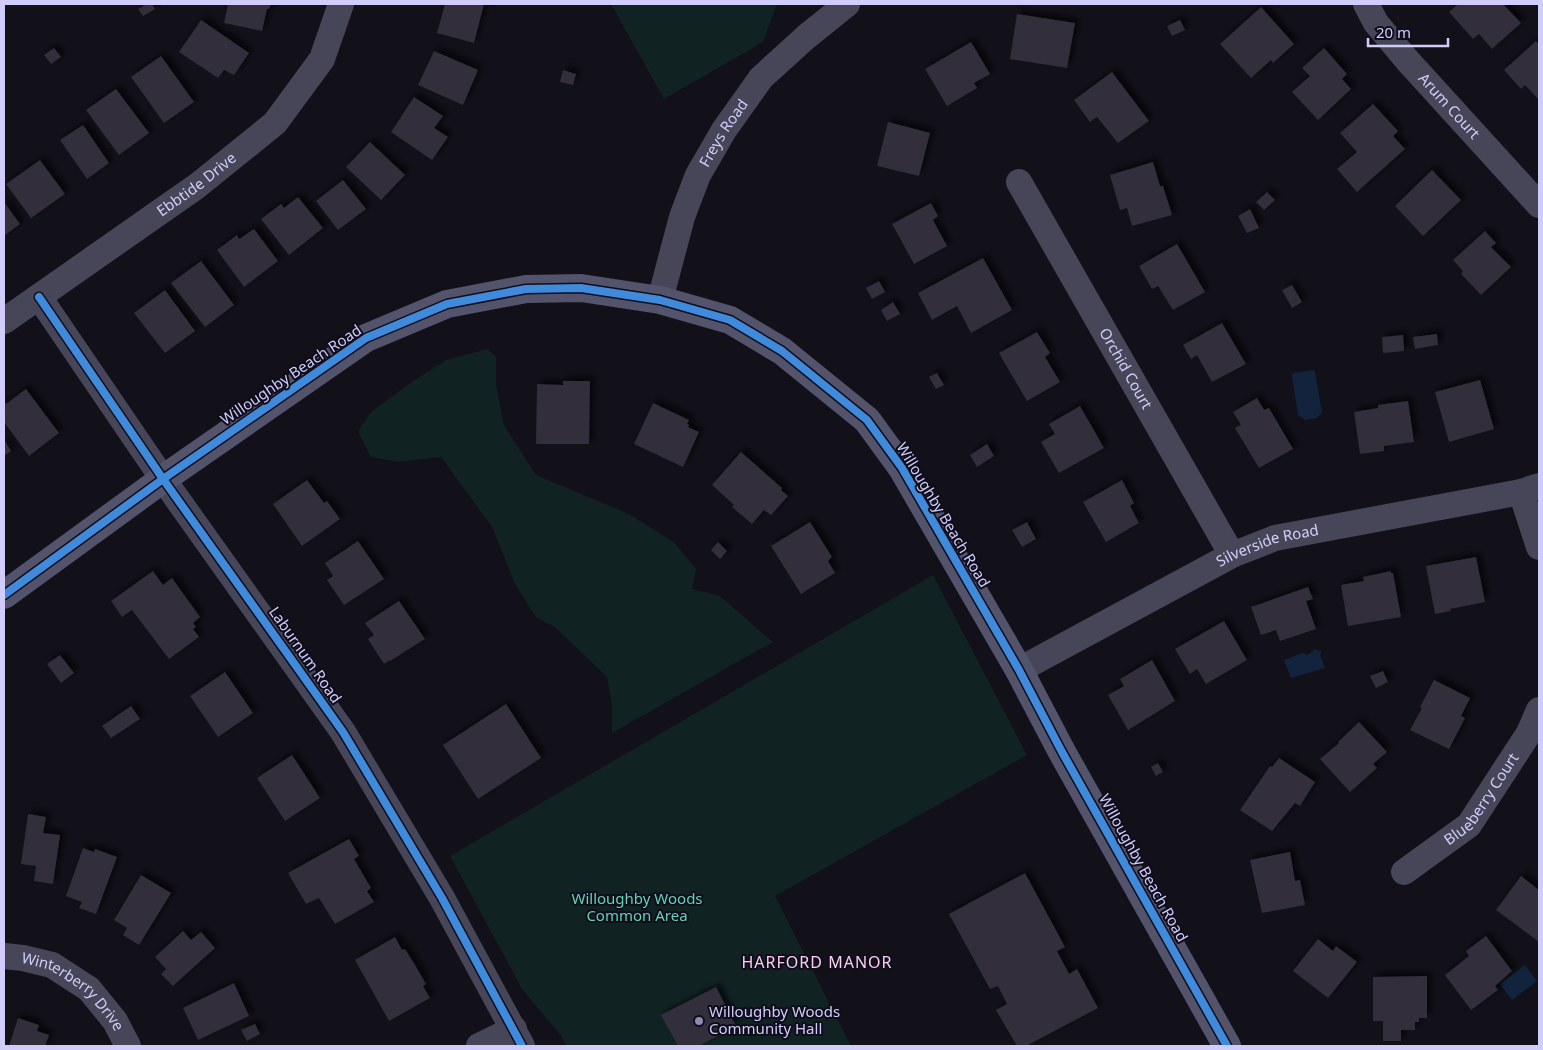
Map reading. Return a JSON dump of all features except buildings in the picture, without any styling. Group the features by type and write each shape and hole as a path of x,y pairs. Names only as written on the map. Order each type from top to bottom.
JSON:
{"street":[{"name":"Ebbtide Drive","path":"4,321 198,186 275,123 322,59 342,4"},
{"name":"Freys Road","path":"660,300 688,201 698,175 724,130 761,78 806,37 847,4"},
{"name":"Arum Court","path":"1366,4 1376,23 1401,53 1539,205"},
{"name":"Orchid Court","path":"1019,182 1232,555"},
{"name":"Willoughby Beach Road","path":"4,595 163,480 366,338 447,304 526,289 581,288 660,300 730,320 782,351 867,420 902,468 1019,670 1066,760 1227,1046"},
{"name":"Laburnum Road","path":"39,297 163,480 343,732 442,898 518,1038"},
{"name":"Silverside Road","path":"1019,670 1232,555 1275,538 1530,489"},
{"path":"1530,489 1539,547"},
{"name":"Blueberry Court","path":"1404,872 1469,825 1529,733 1539,710"},
{"name":"Winterberry Drive","path":"4,956 23,958 52,965 89,989 115,1021 128,1046"},
{"path":"479,1046 518,1038"}],"green space":[{"path":"611,4 777,4 763,42 664,99"},
{"path":"487,349 496,356 496,385 504,425 536,475 629,514 674,542 696,569 692,589 720,596 773,642 612,733 612,705 607,677 556,628 536,617 515,584 492,527 441,457 397,462 371,457 358,431 371,412 410,383 446,360"},
{"name":"Willoughby Woods Common Area","path":"933,575 1027,755 775,896 851,1046 566,1046 562,1037 522,989 450,856"}],"water":[{"path":"1313,370 1315,372 1322,412 1317,418 1305,420 1298,415 1292,376 1293,373"},
{"path":"1314,649 1322,652 1320,655 1325,668 1291,678 1284,660 1303,653 1307,655"},
{"path":"1525,965 1537,981 1512,1000 1500,984"}],"cycle path":[{"path":"4,595 163,479 366,338 447,304 526,289 581,288 660,300 730,320 782,351 867,420 902,468 1019,670 1062,752 1227,1046"},
{"path":"39,297 163,479 343,732 442,898 522,1046"}],"place":[{"name":"Willoughby Woods Community Hall","path":"699,1021"}],"district":[{"name":"HARFORD MANOR","path":"817,962"}]}
